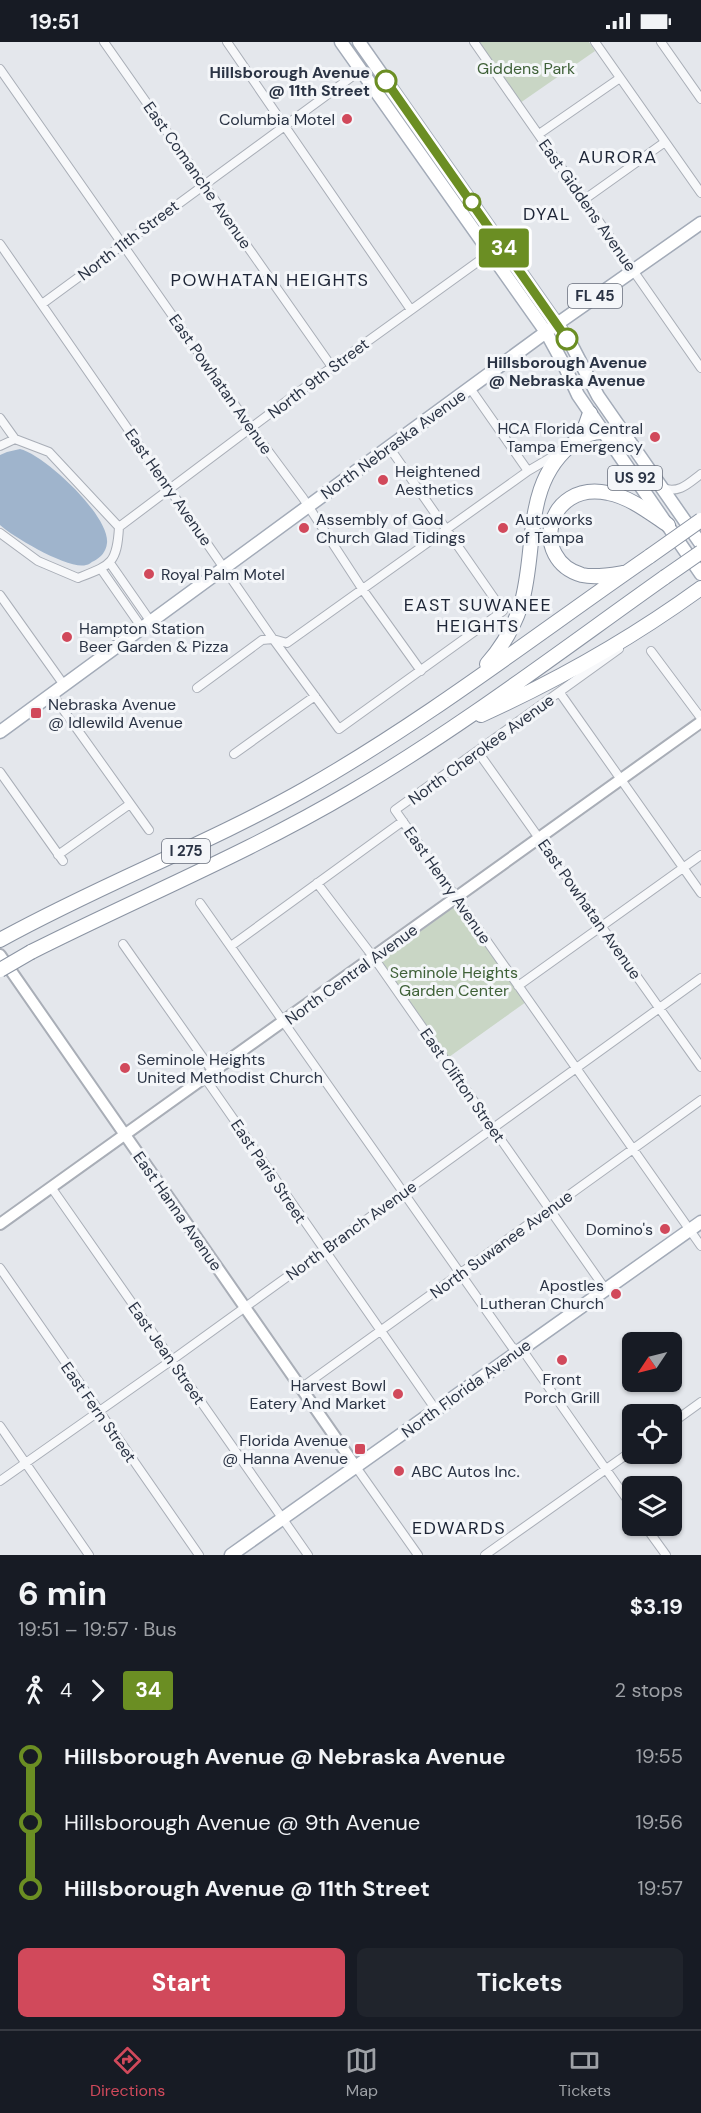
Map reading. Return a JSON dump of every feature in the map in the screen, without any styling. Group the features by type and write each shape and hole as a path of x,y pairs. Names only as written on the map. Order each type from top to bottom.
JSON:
{"highway":[{"path":"581,438 590,413"},
{"path":"477,677 498,650 518,613 526,578 535,507 538,494 548,474 566,449 581,438 602,430 627,438"},
{"path":"626,573 588,576 562,563 554,551 550,537 553,520 562,504 571,497 586,492 610,493 628,500 668,525"},
{"name":"I 275","path":"0,940 275,806 369,750 701,520"},
{"name":"I 275","path":"0,970 31,952 221,863 352,792 449,729 701,552"},
{"path":"449,729 530,690 661,617 701,588"}],"main road":[{"path":"341,42 546,332"},
{"path":"359,42 557,324"},
{"path":"361,70 370,69 381,74"},
{"path":"408,137 419,142 442,173 452,173"},
{"name":"North Nebraska Avenue","path":"0,732 557,324 701,223"},
{"name":"US 92","path":"557,324 571,344 598,396 701,544"},
{"name":"US 92","path":"546,332 578,395 701,574"},
{"name":"North Florida Avenue","path":"231,1555 701,1222"}],"street":[{"name":"East Comanche Avenue","path":"104,42 332,367"},
{"path":"227,42 411,309"},
{"name":"East Giddens Avenue","path":"474,42 701,368"},
{"path":"595,42 701,193"},
{"path":"661,42 701,99"},
{"name":"East Powhatan Avenue","path":"0,69 421,670"},
{"name":"North 11th Street","path":"42,304 284,124 361,70"},
{"path":"539,134 620,78"},
{"path":"585,199 665,142"},
{"name":"East Henry Avenue","path":"0,244 171,488 273,639 339,729 421,670"},
{"name":"North 9th Street","path":"119,527 332,367 490,253"},
{"path":"470,388 528,471"},
{"path":"0,418 15,439 49,452 119,527 118,550 110,563 78,578 38,561 0,533"},
{"path":"0,446 15,439"},
{"path":"389,447 503,611 421,670"},
{"path":"197,688 262,640 273,639 287,643 528,471 566,449"},
{"path":"662,488 677,489 701,474"},
{"path":"110,563 147,625"},
{"path":"101,569 147,625"},
{"path":"0,595 64,685"},
{"name":"North Cherokee Avenue","path":"231,946 403,821 396,810 560,693 661,617"},
{"path":"651,651 701,720"},
{"path":"560,693 701,892"},
{"path":"52,694 149,830"},
{"path":"234,754 315,696"},
{"name":"North Central Avenue","path":"0,1224 540,839 701,720"},
{"name":"East Powhatan Avenue","path":"478,752 701,1067"},
{"path":"0,772 61,858 130,804"},
{"name":"East Henry Avenue","path":"403,821 701,1246"},
{"path":"518,986 701,855"},
{"name":"East Clifton Street","path":"317,883 374,957 606,1290"},
{"path":"200,903 459,1274 512,1347 526,1355 622,1492"},
{"name":"East Paris Street","path":"123,944 323,1250 436,1410"},
{"name":"East Hanna Avenue","path":"0,955 356,1467"},
{"name":"North Branch Avenue","path":"0,1481 172,1360 701,978"},
{"name":"North Suwanee Avenue","path":"301,1388 701,1100"},
{"name":"East Jean Street","path":"51,1187 308,1555"},
{"name":"East Fern Street","path":"0,1268 199,1555"},
{"path":"682,1416 701,1402"},
{"path":"0,1426 89,1555"},
{"path":"485,1555 622,1458"},
{"path":"356,1467 418,1555"},
{"path":"652,1536 666,1555"}],"green space":[{"name":"Giddens Park","path":"478,42 589,42 595,51 520,103"},
{"name":"Seminole Heights Garden Center","path":"458,904 526,1002 449,1057 381,960"}],"water":[{"path":"20,449 45,462 59,474 74,488 98,518 105,531 107,543 101,556 88,565 67,563 55,558 28,544 0,525 0,455"}],"bus line":[{"name":"34","path":"386,81 567,339"}],"place":[{"name":"Hillsborough Avenue @ 11th Street","path":"386,81"},
{"name":"Columbia Motel","path":"347,119"},
{"name":"Hillsborough Avenue @ Nebraska Avenue","path":"567,339"},
{"name":"HCA Florida Central Tampa Emergency","path":"655,437"},
{"name":"Heightened Aesthetics","path":"383,480"},
{"name":"Assembly of God Church Glad Tidings","path":"304,528"},
{"name":"Autoworks of Tampa","path":"503,528"},
{"name":"Royal Palm Motel","path":"149,574"},
{"name":"Hampton Station Beer Garden & Pizza","path":"67,637"},
{"name":"Nebraska Avenue @ Idlewild Avenue","path":"36,713"},
{"name":"Seminole Heights United Methodist Church","path":"125,1068"},
{"name":"Domino's","path":"665,1229"},
{"name":"Apostles Lutheran Church","path":"616,1294"},
{"name":"Front Porch Grill","path":"562,1360"},
{"name":"Harvest Bowl Eatery And Market","path":"398,1394"},
{"name":"Florida Avenue @ Hanna Avenue","path":"360,1449"},
{"name":"ABC Autos Inc.","path":"399,1471"}],"district":[{"name":"AURORA","path":"618,157"},
{"name":"DYAL","path":"547,214"},
{"name":"POWHATAN HEIGHTS","path":"270,280"},
{"name":"EAST SUWANEE HEIGHTS","path":"478,615"},
{"name":"EDWARDS","path":"459,1528"}]}
